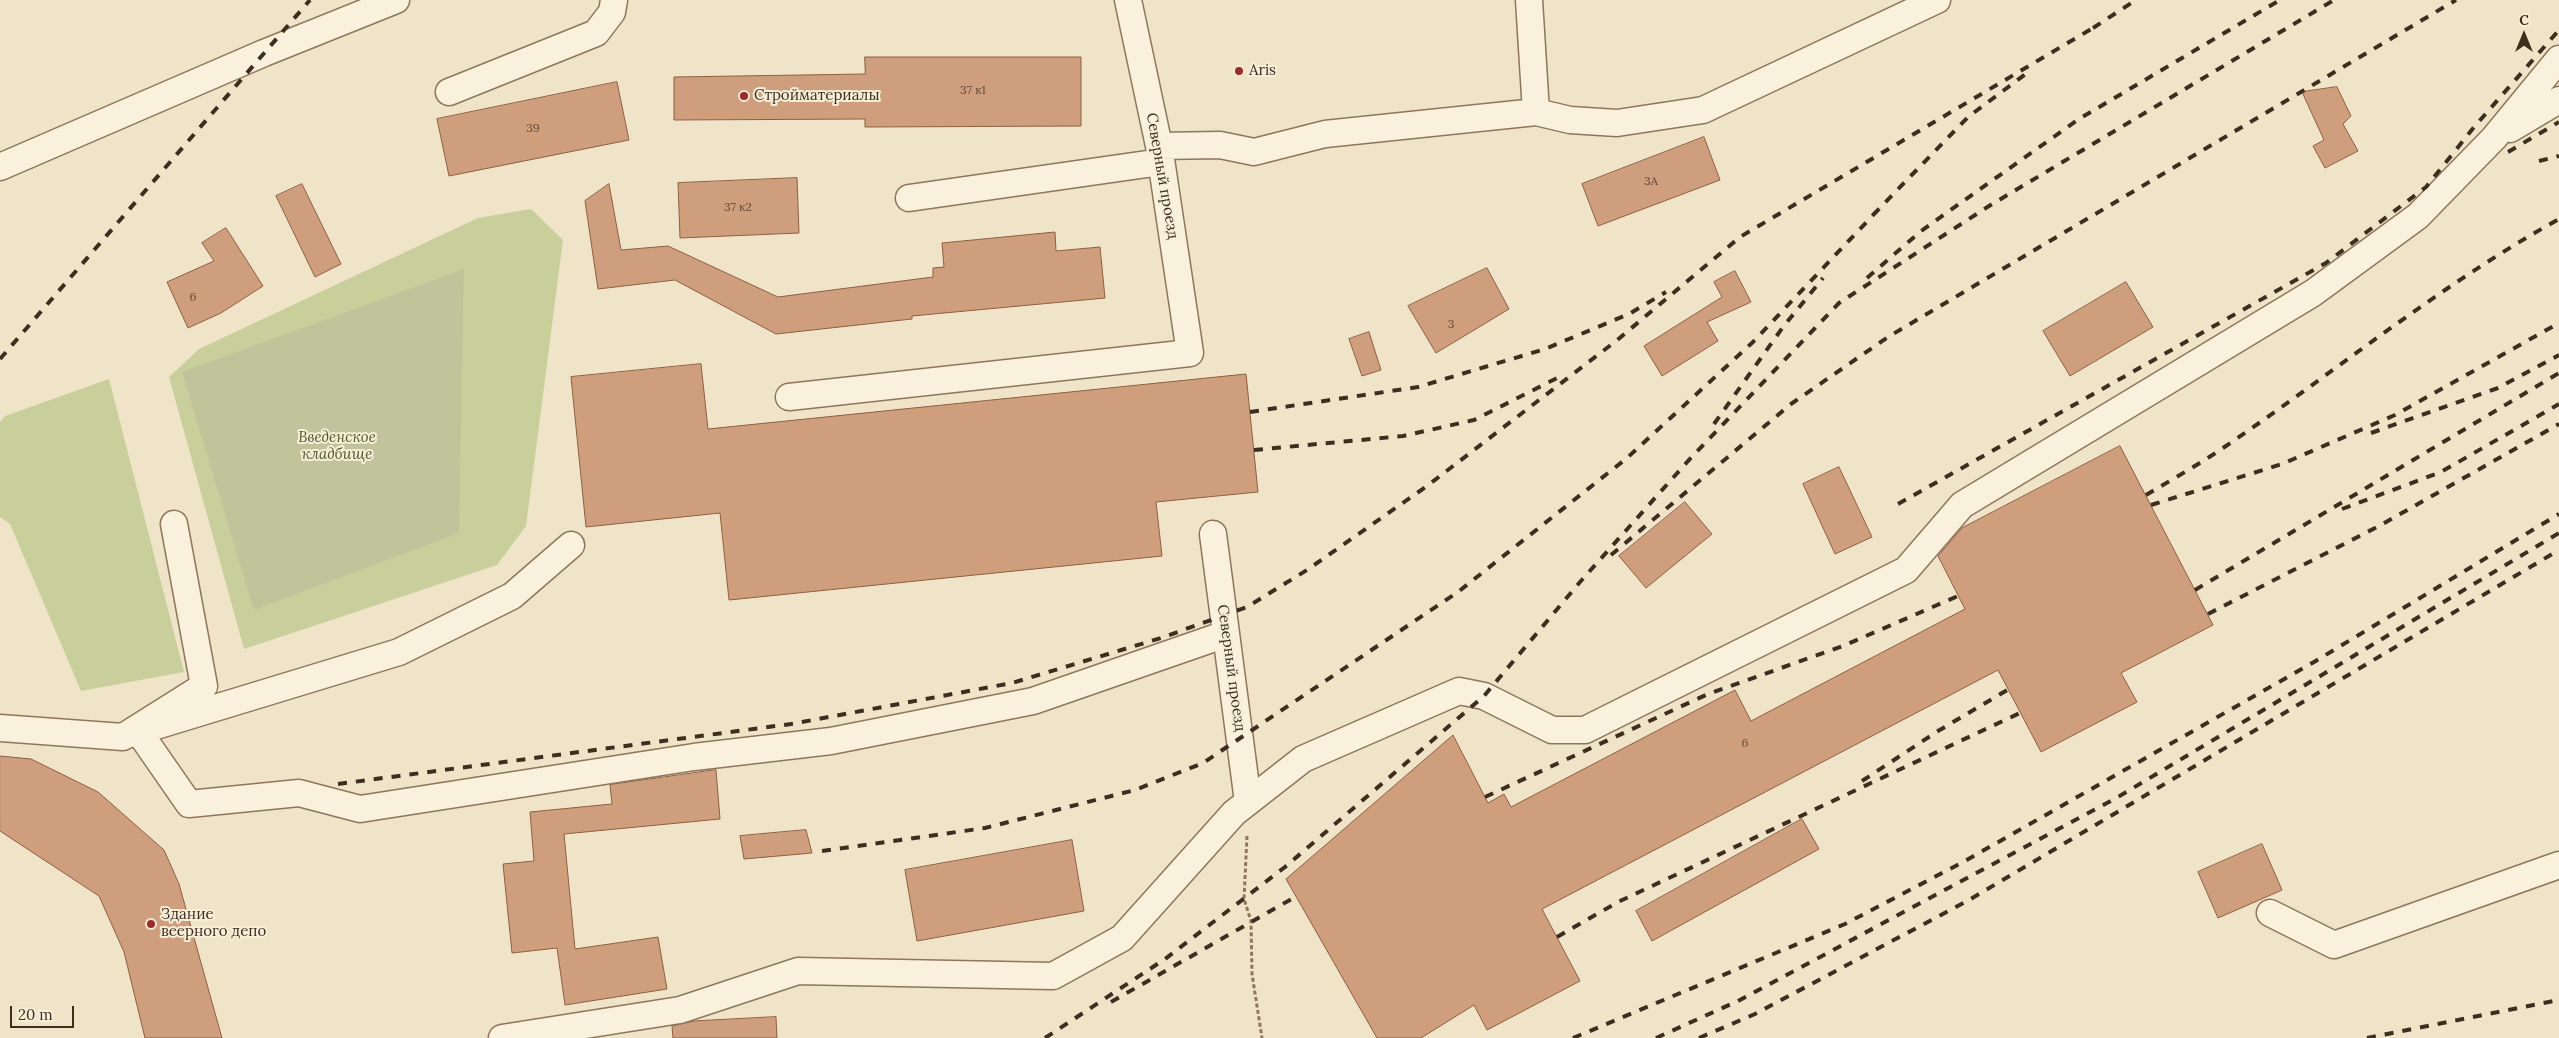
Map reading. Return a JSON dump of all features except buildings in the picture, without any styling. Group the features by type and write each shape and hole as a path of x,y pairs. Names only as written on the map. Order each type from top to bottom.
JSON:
{"street":[{"path":"0,167 264,53 396,0"},
{"path":"450,92 596,33 612,12 614,0"},
{"name":"Северный проезд","path":"789,397 1190,353 1160,154 1128,0"},
{"path":"1529,0 1536,112"},
{"path":"909,198 1220,145 1254,152 1325,134 1536,112 1570,120 1617,123 1703,110 1937,0"},
{"path":"502,1038 680,1010 798,970 1053,976 1122,938 1234,813 1303,759 1459,691 1484,696 1552,730 1585,730 1906,570 1962,505 2313,293 2418,216 2494,138 2559,59"},
{"path":"2494,138 2559,100"},
{"path":"131,734 204,686 174,524"},
{"name":"Северный проезд","path":"1213,534 1248,802"},
{"path":"0,728 131,734 399,652 512,596 571,545"},
{"path":"131,734 189,804 299,793 360,809 694,757 831,741 1023,703 1226,634"},
{"path":"2270,914 2334,945 2559,865"}],"path":[{"path":"1248,802 1244,898 1251,921 1252,974 1262,1038"}],"green space":[{"path":"531,209 563,240 526,526 497,565 244,649 169,377 199,349 478,218"},
{"name":"Введенское кладбище","path":"464,269 459,533 254,610 182,372"},
{"path":"109,379 184,672 81,691 10,524 0,517 0,422 5,416"}],"railway":[{"path":"0,359 310,0"},
{"path":"2093,28 2136,0"},
{"path":"1867,278 1921,231 2079,119 2280,0"},
{"path":"1045,1038 1165,959 1285,867 1484,696 1580,582 1688,461 1839,303 1989,206 2334,0"},
{"path":"1611,555 1791,404 1888,337 2456,0"},
{"path":"338,784 791,724 1012,683 1161,638 1247,607 1307,570 1427,486 1616,341 1740,237 2098,25"},
{"path":"1898,504 2326,263 2426,187 2475,126 2559,30"},
{"path":"1873,215 1968,117 2027,73"},
{"path":"2508,152 2559,122"},
{"path":"2539,161 2559,156"},
{"path":"822,851 985,828 1135,790 1203,763 1458,592 1627,458 1753,342 1877,211"},
{"path":"2146,495 2223,448 2430,300 2559,219"},
{"path":"1714,424 1783,327 1823,278"},
{"path":"1250,412 1418,387 1545,349 1629,314 1666,292"},
{"path":"2151,505 2282,464 2395,415 2559,323"},
{"path":"2371,433 2498,388 2559,355"},
{"path":"2195,590 2559,373"},
{"path":"1254,450 1403,436 1474,420 1563,375"},
{"path":"2342,509 2441,472 2559,404"},
{"path":"2208,614 2379,526 2559,424"},
{"path":"1573,1038 1845,924 1965,861 2314,662 2559,514"},
{"path":"1656,1038 1738,1001 2118,797 2559,533"},
{"path":"1699,1038 1755,1014 1969,900 2559,550"},
{"path":"1485,797 1708,694 1843,646 1958,596"},
{"path":"1862,781 1938,731 2009,689"},
{"path":"1557,937 1618,902 2022,712"},
{"path":"1111,1002 1295,897"},
{"path":"2367,1038 2559,1000"}],"place":[{"name":"Aris","path":"1239,71"},
{"name":"Стройматериалы","path":"744,96"},
{"name":"Здание веерного депо","path":"151,924"}]}
